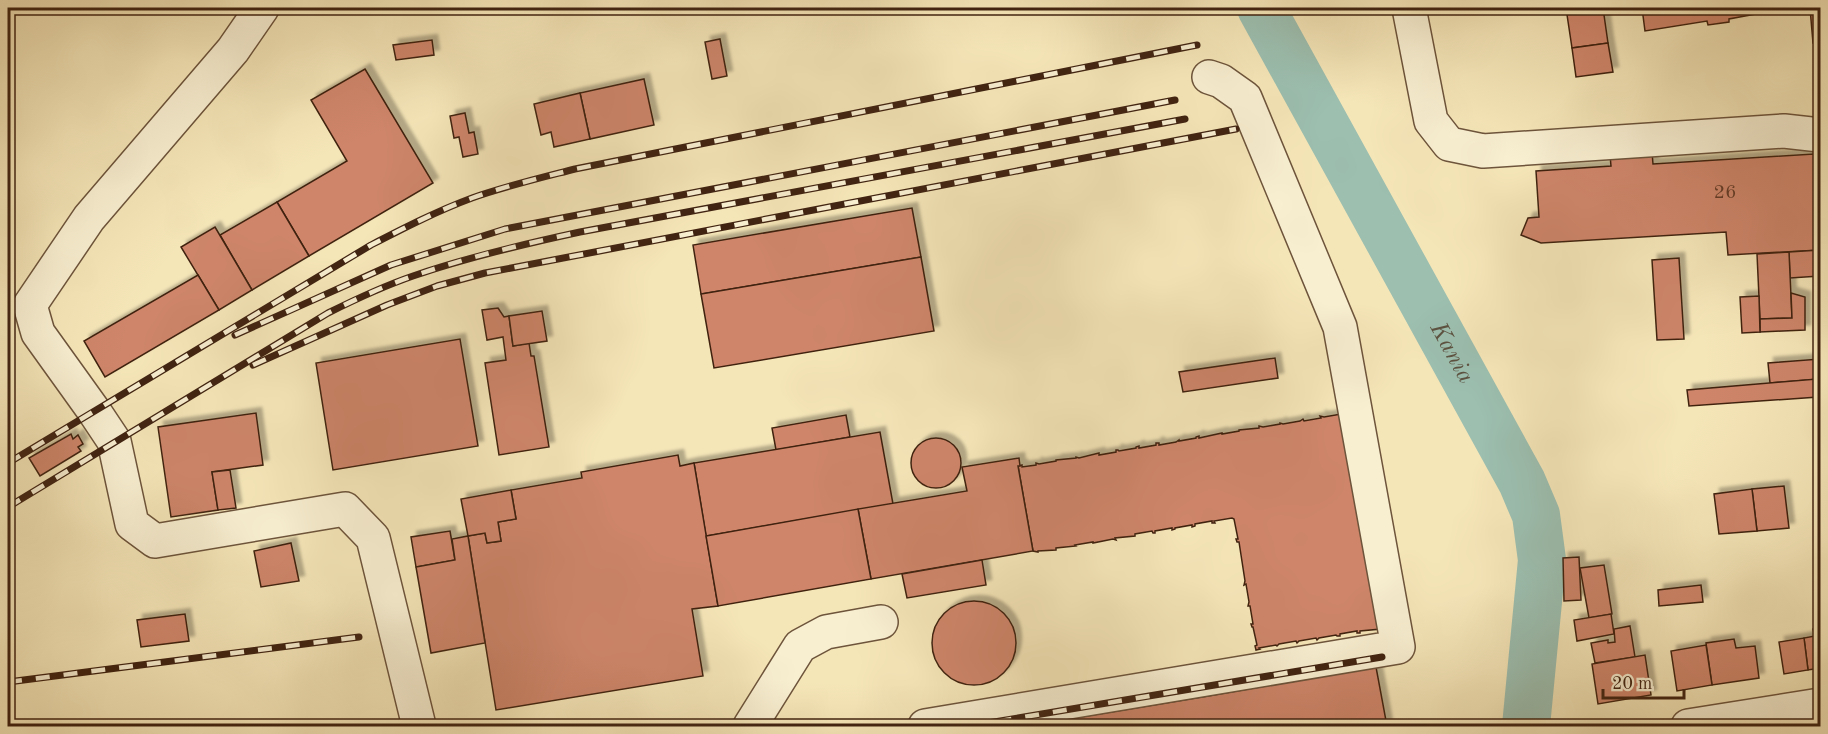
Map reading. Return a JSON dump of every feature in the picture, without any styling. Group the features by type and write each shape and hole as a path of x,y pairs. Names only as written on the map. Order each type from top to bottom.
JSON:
{"street":[{"path":"262,8 232,50 89,218 30,304 38,333 114,441 132,524 155,541 345,508 373,538 418,726"},
{"path":"1409,8 1431,122 1449,144 1483,151 1785,131 1821,135"},
{"path":"925,726 1398,646 1340,327 1245,98 1221,81 1209,77"},
{"path":"750,726 800,646 826,632 881,622"},
{"path":"1688,726 1821,705"}],"building":[{"path":"222,8 247,8 247,9 222,10"},
{"path":"1566,8 1603,8 1608,43 1572,48"},
{"path":"1642,8 1761,8 1762,13 1729,19 1729,22 1708,25 1707,21 1645,31"},
{"path":"1810,8 1820,8 1820,43 1813,43"},
{"path":"720,39 727,76 712,79 705,42"},
{"path":"432,40 434,55 396,60 393,45"},
{"path":"1608,43 1613,72 1576,77 1572,48"},
{"path":"365,69 433,183 309,256 277,202 347,161 311,100"},
{"path":"644,79 654,125 590,139 580,93"},
{"path":"580,93 590,139 554,147 551,132 541,135 534,104"},
{"path":"465,113 469,133 474,132 478,154 463,157 459,137 454,138 450,116"},
{"path":"1652,152 1653,164 1814,154 1820,250 1728,255 1726,232 1541,243 1521,235 1528,218 1539,217 1536,171 1611,166 1610,155"},
{"path":"277,202 309,256 252,290 220,235"},
{"path":"912,208 921,257 701,294 693,245"},
{"path":"215,227 252,290 219,310 181,247"},
{"path":"1820,250 1820,276 1790,278 1789,252"},
{"path":"1789,252 1792,318 1760,319 1757,254"},
{"path":"921,257 934,331 714,368 701,294"},
{"path":"1679,258 1684,339 1657,340 1652,260"},
{"path":"198,275 219,310 105,377 84,341"},
{"path":"1791,293 1805,297 1805,330 1760,332 1760,319 1792,318"},
{"path":"1759,296 1760,332 1742,333 1740,297"},
{"path":"498,308 504,317 509,316 513,346 529,343 531,356 534,356 549,447 499,455 485,363 506,360 503,337 487,340 482,310"},
{"path":"542,311 547,341 513,346 509,316"},
{"path":"460,339 478,446 333,470 316,363"},
{"path":"1275,358 1278,378 1183,392 1179,372"},
{"path":"1820,359 1820,379 1770,383 1768,363"},
{"path":"1817,379 1818,397 1689,406 1687,390"},
{"path":"1817,379 1820,379 1820,404 1818,404"},
{"path":"256,413 263,465 212,472 218,510 171,517 158,427"},
{"path":"1341,414 1381,629 1360,631 1360,633 1357,631 1297,643 1296,641 1256,650 1239,542 1236,539 1238,539 1232,518 1214,521 1215,523 1212,521 1195,524 1192,527 1192,525 1155,531 1155,533 1152,531 1135,534 1135,536 1115,538 1116,540 1056,548 1056,550 1033,551 1018,466 1036,465 1036,463 1079,458 1099,453 1099,455 1116,452 1116,450 1156,445 1156,443 1159,445 1199,436 1199,438 1259,428 1259,426"},
{"path":"846,415 850,437 776,450 772,428"},
{"path":"880,432 893,504 706,536 694,463"},
{"path":"71,434 73,439 78,435 83,444 78,447 81,451 40,476 29,458"},
{"path":"936,438 954,445 961,463 954,481 936,488 918,481 911,463 918,445"},
{"path":"678,455 680,466 694,463 718,606 692,609 703,676 496,710 468,536 485,533 487,543 501,541 498,522 516,519 511,490 582,478 581,472"},
{"path":"1019,458 1020,466 1018,466 1033,551 871,579 858,509 967,491 962,467"},
{"path":"230,470 236,508 218,510 212,472"},
{"path":"1784,486 1789,528 1757,531 1752,489"},
{"path":"1752,489 1757,531 1719,534 1714,494"},
{"path":"511,490 516,519 498,522 501,541 487,543 485,533 468,536 461,499"},
{"path":"858,509 871,579 718,606 706,536"},
{"path":"450,531 455,560 416,567 411,537"},
{"path":"468,536 485,643 431,653 416,567 455,560 452,539"},
{"path":"291,543 299,581 261,587 254,551"},
{"path":"1579,557 1581,600 1564,601 1563,558"},
{"path":"982,560 986,585 907,598 902,574"},
{"path":"1604,565 1612,614 1589,618 1580,568"},
{"path":"1701,585 1703,602 1659,606 1658,590"},
{"path":"974,601 990,604 1004,613 1013,627 1016,643 1013,659 1004,673 990,682 974,685 958,682 944,673 935,659 932,643 935,627 944,613 958,604"},
{"path":"185,614 189,641 141,647 137,620"},
{"path":"1611,614 1614,634 1577,641 1574,620"},
{"path":"1630,626 1635,657 1595,663 1591,643 1608,640 1608,643 1615,642 1614,629"},
{"path":"1820,628 1820,668 1808,670 1804,638 1815,636 1813,629"},
{"path":"1804,638 1808,670 1784,674 1779,642"},
{"path":"1734,639 1736,648 1755,646 1759,678 1712,685 1706,643"},
{"path":"1706,645 1712,685 1677,691 1671,651"},
{"path":"1645,655 1651,695 1598,704 1592,664"},
{"path":"1376,667 1387,726 1026,726 1208,696"}],"waterway":[{"name":"Kania","path":"1261,8 1522,482 1536,515 1542,560 1526,726"}],"railway":[{"path":"8,463 371,245 433,214 472,198 575,169 1197,45"},
{"path":"235,335 391,265 505,229 1175,100"},
{"path":"8,507 328,313 381,288 434,269 496,251 580,232 1185,119"},
{"path":"253,365 387,305 437,286 485,273 1236,129"},
{"path":"8,682 359,637"},
{"path":"970,726 1382,657"}]}
